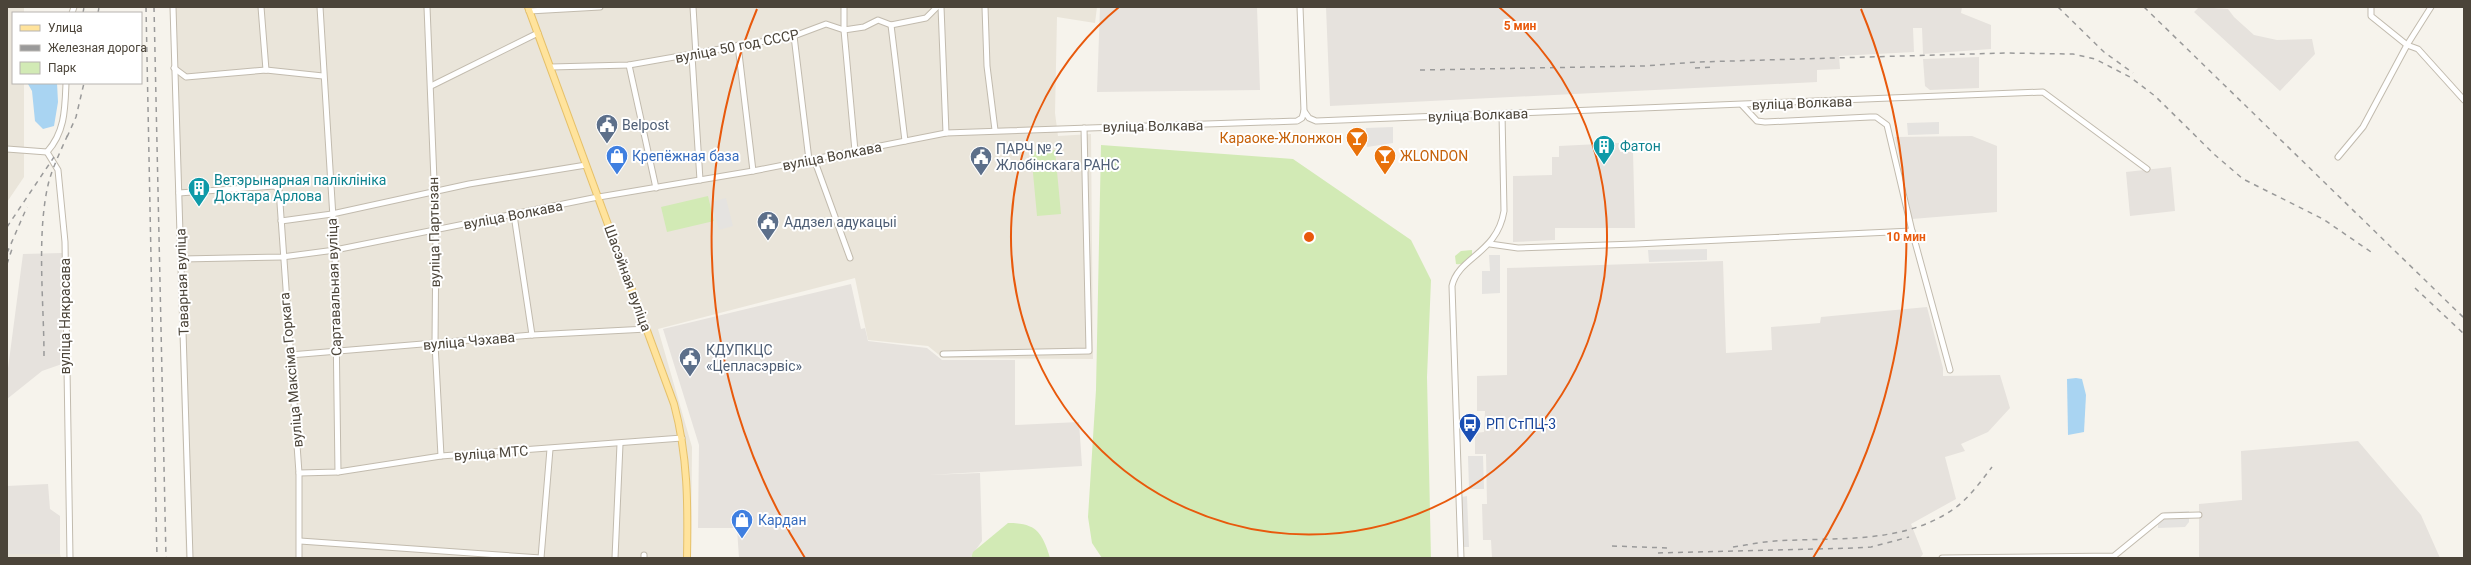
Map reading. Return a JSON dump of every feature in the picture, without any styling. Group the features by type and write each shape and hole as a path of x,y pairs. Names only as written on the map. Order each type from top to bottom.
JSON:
{"main road":[{"name":"Шасэйная вуліца","path":"529,9 670,390 682,438 688,493 687,558"}],"street":[{"name":"Таварная вуліца","path":"173,7 182,259 190,558"},
{"path":"261,7 266,70"},
{"name":"Сартавальная вуліца","path":"320,7 323,76 335,250 338,472"},
{"name":"вуліца Партызан","path":"427,7 436,230 435,344 441,456"},
{"path":"529,9 600,7"},
{"path":"692,7 700,180"},
{"path":"844,7 844,30 855,151"},
{"name":"вуліца 50 год СССР","path":"551,67 629,66 794,36 826,24 844,30 864,27 878,20 891,25 926,18 937,7"},
{"path":"941,7 946,133"},
{"path":"985,7 987,66 995,130"},
{"path":"1300,7 1304,110"},
{"path":"2370,7 2371,16 2407,45 2418,49 2464,100"},
{"path":"2338,157 2363,127 2407,45 2431,7"},
{"path":"891,25 905,141"},
{"path":"431,86 538,33"},
{"path":"794,36 811,160 850,258"},
{"path":"738,45 753,171"},
{"path":"629,66 656,188"},
{"path":"174,68 186,77 266,70 323,76"},
{"path":"7,149 47,152 54,144 64,120 66,84"},
{"name":"вуліца Волкава","path":"1304,110 1309,118 1316,120 1742,105 2043,92 2147,169"},
{"path":"1742,105 1757,121 1765,122 1870,117 1882,121 1890,131 1912,231 1950,370"},
{"name":"вуліца Волкава","path":"182,259 282,257 335,250 514,216 598,198 753,171 946,133 995,130 1290,122 1302,118 1304,110"},
{"path":"1461,558 1452,286 1460,271 1490,244 1502,224 1504,211 1502,114"},
{"path":"944,354 1089,351 1084,128"},
{"name":"вуліца Някрасава","path":"47,152 58,170 65,242 70,558"},
{"path":"281,221 332,214 434,193 469,184 586,165"},
{"name":"вуліца Максіма Горкага","path":"179,194 274,186 279,189 282,257 299,472 299,558"},
{"path":"514,216 532,335"},
{"path":"1490,244 1518,248 1912,231"},
{"name":"вуліца Чэхава","path":"290,355 337,353 532,335 648,329"},
{"name":"вуліца МТС","path":"299,472 338,472 441,456 620,444 682,438"},
{"path":"615,558 620,444"},
{"path":"300,541 541,558 550,449"},
{"path":"1942,558 2114,556 2163,516 2199,515"}],"shaded area":[{"path":"7,7 24,7 24,12 12,12 12,84 24,84 24,177 7,202"},
{"path":"170,7 1097,7 1095,23 1057,17 1055,113 1058,136 1091,134 1093,359 943,358 928,346 868,340 855,278 658,329 692,447 691,558 186,558"},
{"path":"1100,7 1257,7 1260,90 1097,92"},
{"path":"1326,7 1962,7 1961,13 1991,25 1991,49 1923,54 1922,28 1913,28 1914,52 1839,56 1840,69 1817,70 1817,82 1330,106"},
{"path":"2199,7 2228,9 2234,17 2254,35 2277,40 2312,39 2315,54 2280,91 2194,12"},
{"path":"1979,57 1979,88 1930,90 1925,86 1923,59"},
{"path":"1939,122 1939,134 1908,135 1907,123"},
{"path":"1393,127 1393,143 1367,147 1366,128"},
{"path":"1972,136 1997,146 1997,212 1912,219 1895,137"},
{"path":"1619,143 1620,152 1633,152 1635,228 1555,228 1555,240 1513,242 1513,176 1552,175 1552,157 1559,157 1559,146"},
{"path":"2171,167 2175,211 2130,216 2126,172"},
{"path":"726,198 733,226 719,230 711,202"},
{"path":"1707,249 1707,260 1649,262 1648,250"},
{"path":"62,253 62,364 42,371 7,399 7,376 23,254"},
{"path":"1489,255 1500,255 1500,293 1482,294 1482,271 1490,271"},
{"path":"1723,261 1726,353 1772,350 1771,327 1820,323 1821,317 1927,307 1943,368 1943,376 2000,375 2010,408 1988,432 1961,444 1965,451 1945,457 1956,499 1911,524 1923,554 1920,558 1492,558 1491,540 1483,540 1482,504 1487,504 1486,454 1475,454 1475,433 1484,432 1485,411 1477,411 1477,376 1507,375 1507,268"},
{"path":"851,284 861,329 865,328 868,341 927,348 942,360 1015,360 1015,425 1079,422 1082,466 929,475 980,473 982,541 970,558 739,558 737,528 698,528 699,445 663,329"},
{"path":"2358,441 2421,515 2440,558 2199,558 2199,504 2242,500 2241,451"},
{"path":"1468,456 1483,456 1484,489 1469,489"},
{"path":"48,484 50,509 60,516 60,554 7,554 7,486"},
{"path":"1467,496 1469,547 1463,547 1461,497"},
{"path":"2189,511 2189,522 2185,527 2158,528 2158,517 2165,512"},
{"path":"7,554 60,554 61,558 7,558"}],"green space":[{"path":"1101,145 1293,159 1411,240 1431,280 1427,377 1431,558 1102,558 1092,543 1088,517 1096,390"},
{"path":"1055,150 1061,214 1037,216 1031,152"},
{"path":"708,196 714,221 667,232 661,207"},
{"path":"1472,250 1472,255 1467,260 1461,264 1456,264 1455,256 1461,251"},
{"path":"1008,523 1025,525 1036,531 1041,536 1050,558 971,558 973,552"}],"water":[{"path":"28,84 57,84 58,102 54,126 43,129 35,121 32,91"},
{"path":"2067,379 2082,379 2086,395 2084,432 2068,435"}],"railway":[{"path":"83,12 84,7"},
{"path":"98,12 99,7"},
{"path":"146,7 157,558"},
{"path":"154,7 166,558"},
{"path":"2058,7 2104,52 2133,73"},
{"path":"2144,7 2464,318"},
{"path":"1420,70 1645,66 1697,62 2005,53 2073,54 2095,59 2130,77 2155,96 2215,155 2243,179 2323,219 2374,254"},
{"path":"1695,68 1713,67"},
{"path":"67,137 76,117 84,84"},
{"path":"44,356 42,245 45,201 51,175 69,132"},
{"path":"7,227 54,157"},
{"path":"7,253 27,207"},
{"path":"7,264 12,249"},
{"path":"2415,288 2464,334"},
{"path":"1733,547 1775,541 1868,537 1891,534 1914,528 1935,520 1955,508 1970,494 1992,467"},
{"path":"1658,553 1871,547 1909,537"},
{"path":"1612,546 1669,548"}],"place":[{"name":"Belpost","path":"607,144"},
{"name":"Караоке-Жлонжон","path":"1357,158"},
{"name":"Фатон","path":"1604,166"},
{"name":"Крепёжная база","path":"617,176"},
{"name":"ПАРЧ № 2 Жлобінскага РАНС","path":"981,176"},
{"name":"ЖLONDON","path":"1385,176"},
{"name":"Ветэрынарная паліклініка Доктара Арлова","path":"199,208"},
{"name":"Аддзел адукацыі","path":"768,242"},
{"name":"КДУПКЦС «Цепласэрвіс»","path":"690,378"},
{"name":"РП СтПЦ-3","path":"1470,444"},
{"name":"Кардан","path":"742,540"}]}
